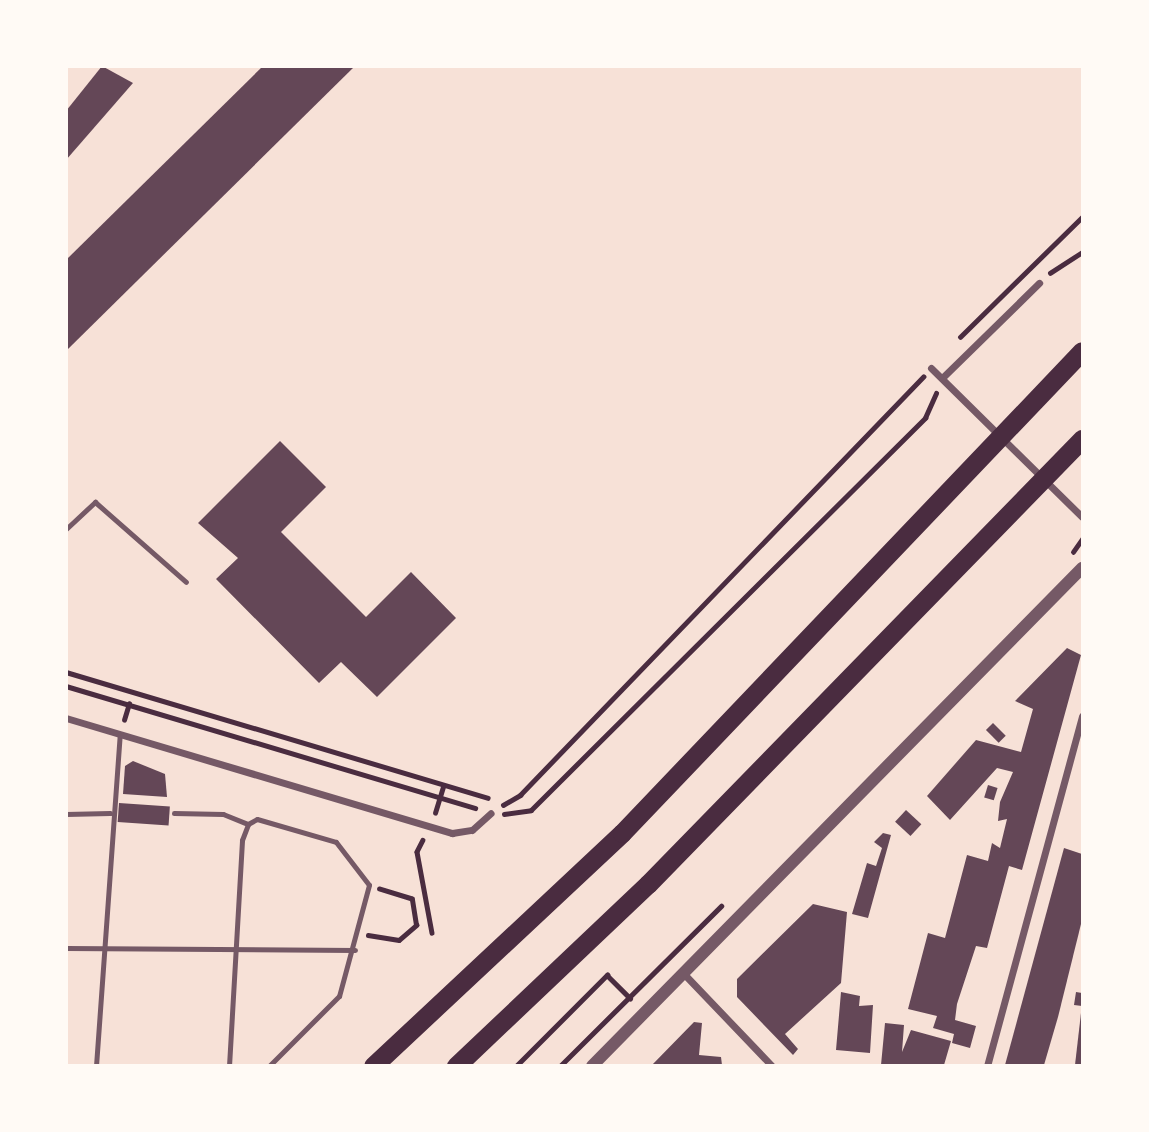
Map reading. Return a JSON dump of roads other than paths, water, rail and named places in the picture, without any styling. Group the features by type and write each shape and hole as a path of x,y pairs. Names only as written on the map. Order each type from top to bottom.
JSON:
{"highway":[{"path":"373,1066 622,833 1083,351"},
{"path":"456,1066 648,884 1083,439"}],"street":[{"path":"942,379 1039,283"},
{"path":"932,368 1083,517"},
{"path":"592,1066 685,975 1083,568"},
{"path":"987,1066 1083,716"},
{"path":"66,718 431,827 472,830 491,813"},
{"path":"685,975 772,1066"}],"lane":[{"path":"66,529 95,502 186,582"},
{"path":"96,1066 110,813 120,734"},
{"path":"66,814 110,813"},
{"path":"174,813 223,814 247,824 262,820 335,842 369,885 355,950 331,1007 269,1066"},
{"path":"229,1066 247,824"},
{"path":"66,948 355,950"}]}
